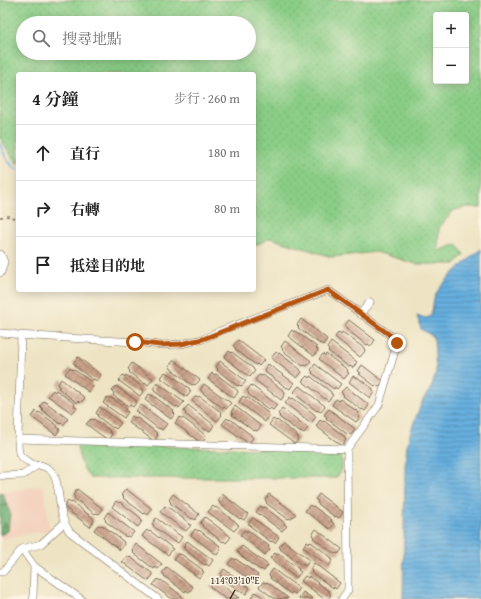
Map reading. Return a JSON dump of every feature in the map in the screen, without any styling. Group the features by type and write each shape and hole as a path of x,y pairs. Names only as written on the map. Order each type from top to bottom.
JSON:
{"main road":[{"path":"0,255 3,262 0,272"}],"lane":[{"path":"0,333 21,336 135,342 160,345 181,344 203,339 328,290 394,338 397,343 379,405 347,449 348,590 342,599"},
{"path":"360,314 370,302"},
{"path":"21,336 18,452 20,456 36,466"},
{"path":"18,439 347,449"},
{"path":"0,476 22,475 40,465 52,471 55,478 64,523 70,532 158,599"},
{"path":"0,572 3,572 22,550 41,544 64,523"},
{"path":"22,550 34,566 81,599"},
{"path":"33,599 34,566"}],"path":[{"path":"0,217 9,216 16,219"}],"shaded area":[{"path":"43,485 50,530 0,539 0,493"}],"green space":[{"path":"0,0 481,0 481,208 468,207 454,210 439,228 438,251 457,244 464,255 455,264 416,264 376,252 332,257 270,238 256,245 256,72 16,72 16,162 0,138"},
{"path":"81,444 335,451 341,454 342,468 340,474 335,478 90,478 81,463 77,446"},
{"path":"0,493 3,494 10,513 8,531 0,535"}],"water":[{"path":"481,249 481,599 403,599 405,466 407,445 412,427 423,400 432,386 436,373 434,340 432,336 421,329 417,316 426,318 429,317 432,312 435,296 443,284"}],"building":[{"path":"301,319 327,339 323,345 298,328 299,327 297,325"},
{"path":"349,320 375,340 371,346 368,344 367,345 346,329 347,328 344,326"},
{"path":"292,330 317,347 316,348 318,350 314,356 288,336"},
{"path":"339,332 341,334 342,332 364,348 365,351 360,357 335,337"},
{"path":"238,340 264,360 259,366 235,349 236,348 233,346"},
{"path":"285,341 311,361 307,366 303,366 282,350 283,349 281,347"},
{"path":"331,342 357,362 353,368 350,366 349,367 328,351 329,350 327,348"},
{"path":"229,351 253,368 255,371 250,377 224,357"},
{"path":"276,352 300,369 302,372 297,378 271,358"},
{"path":"323,354 325,356 326,354 348,370 347,372 349,373 344,379 319,359"},
{"path":"78,357 101,375 97,381 94,379 93,380 75,366 76,365 73,363"},
{"path":"174,360 200,380 195,385 192,385 171,369 169,366"},
{"path":"220,361 246,381 242,386 238,386 217,370 218,369 216,367"},
{"path":"132,363 153,379 148,385 129,372 130,371 128,369"},
{"path":"268,364 294,383 290,389 265,372 266,371 264,370"},
{"path":"315,364 341,384 337,389 335,387 334,389 312,373 313,372 311,370"},
{"path":"362,365 383,381 379,387 376,385 375,386 359,374 361,373 358,371"},
{"path":"70,368 92,382 91,384 93,386 89,392 65,374"},
{"path":"165,372 190,389 189,390 191,391 187,397 161,378"},
{"path":"212,373 215,375 216,374 237,390 238,392 234,398 208,379"},
{"path":"123,375 125,377 126,375 142,387 141,389 144,390 140,396 119,381"},
{"path":"259,375 263,375 284,391 285,394 281,400 255,380"},
{"path":"307,376 309,378 310,376 331,392 333,395 328,401 302,381"},
{"path":"353,376 356,378 357,377 373,389 372,390 374,392 370,398 349,382"},
{"path":"61,379 85,398 80,403 78,401 77,403 58,388 60,387 57,385"},
{"path":"157,383 184,402 179,408 154,391 155,390 153,389"},
{"path":"204,384 231,403 226,409 200,390"},
{"path":"251,385 277,405 273,410 270,408 269,410 248,394 249,393 247,391"},
{"path":"116,386 137,401 133,407 130,405 129,407 113,395 114,393 112,391"},
{"path":"299,386 325,406 320,412 296,395 294,392"},
{"path":"346,387 369,405 365,411 343,396 344,395 341,392"},
{"path":"53,390 55,392 56,390 75,404 74,406 77,408 72,413 48,396"},
{"path":"149,394 174,411 173,412 175,414 171,419 145,400"},
{"path":"196,396 199,396 221,412 220,413 222,415 217,421 192,401"},
{"path":"243,396 246,398 247,397 268,413 269,416 265,422 239,402"},
{"path":"107,397 109,399 110,397 127,409 125,411 128,412 124,418 103,403"},
{"path":"290,397 314,414 316,417 311,423 285,403"},
{"path":"336,399 339,401 340,399 359,413 357,415 360,417 356,422 332,405"},
{"path":"44,401 68,419 63,425 42,410 43,409 40,406"},
{"path":"141,405 167,424 162,430 136,411"},
{"path":"188,405 214,425 210,431 207,429 206,430 185,414 186,413 184,411"},
{"path":"235,406 261,426 257,431 254,431 232,415 233,414 231,412"},
{"path":"100,407 121,423 116,429 97,416 98,415 96,413"},
{"path":"282,408 308,428 304,433 301,431 301,433 279,417 280,416 278,414"},
{"path":"329,409 355,429 351,435 348,433 347,434 326,418 327,417 324,415"},
{"path":"36,411 58,426 57,427 60,429 56,435 32,417"},
{"path":"132,416 135,418 136,417 157,433 156,434 158,435 154,441 128,422"},
{"path":"180,417 204,434 206,437 201,443 175,423"},
{"path":"227,418 253,438 248,443 222,424"},
{"path":"91,419 94,419 110,431 109,432 112,434 108,440 86,424"},
{"path":"273,419 276,421 277,420 298,436 297,437 299,438 295,444 269,425"},
{"path":"320,420 323,422 324,421 345,437 344,438 346,440 342,446 316,426"},
{"path":"77,489 103,509 99,514 95,514 74,498 75,497 73,495"},
{"path":"126,489 152,509 148,515 145,513 144,514 123,498 124,497 121,495"},
{"path":"173,494 199,514 195,520 170,503 171,502 169,500"},
{"path":"222,494 248,514 244,520 241,518 240,519 219,503 220,502 218,501"},
{"path":"269,494 296,514 291,519 288,519 266,503 267,502 265,500"},
{"path":"319,494 343,512 339,518 336,516 335,517 317,503 318,501 315,499"},
{"path":"68,501 71,503 72,502 93,518 94,521 90,527 64,507"},
{"path":"116,501 119,503 120,502 141,518 140,519 142,521 138,527 112,507"},
{"path":"310,505 332,520 331,521 334,524 330,529 305,511"},
{"path":"165,506 191,525 186,531 160,512"},
{"path":"213,506 239,525 234,531 208,512"},
{"path":"261,506 287,526 282,531 256,512"},
{"path":"108,512 134,532 130,537 126,537 105,521 106,520 104,518"},
{"path":"205,517 231,537 226,543 202,526 203,525 200,523"},
{"path":"156,518 182,537 178,543 175,541 174,542 153,526 154,525 152,524"},
{"path":"253,518 279,537 275,543 272,541 271,542 248,524"},
{"path":"98,525 102,525 123,541 124,544 120,550 94,530"},
{"path":"195,529 198,531 199,530 220,546 219,547 221,549 217,555 191,535"},
{"path":"316,529 342,549 338,554 335,554 313,538 314,537 312,535"},
{"path":"147,530 173,549 168,555 142,536"},
{"path":"244,530 247,532 247,530 269,546 268,547 270,549 265,555 240,535"},
{"path":"187,541 213,560 209,566 206,564 205,565 184,549 185,548 183,547"},
{"path":"284,541 310,560 305,566 280,549 281,548 279,547"},
{"path":"307,541 310,543 311,542 332,558 331,559 333,560 329,566 303,547"},
{"path":"136,544 162,564 158,569 155,567 154,569 133,553 134,552 132,550"},
{"path":"242,546 268,565 264,571 261,569 260,570 237,552"},
{"path":"178,553 203,570 202,571 204,572 199,578 174,559"},
{"path":"275,553 277,555 278,553 299,569 298,570 301,572 296,578 270,558"},
{"path":"127,556 152,573 153,575 148,581 122,562"},
{"path":"233,558 258,575 257,576 259,578 254,583 228,564"},
{"path":"314,563 340,583 336,589 311,572 312,571 310,569"},
{"path":"167,567 193,587 189,592 186,590 185,592 164,576 165,575 162,573"},
{"path":"224,569 250,588 246,594 221,578 222,576 220,575"},
{"path":"273,569 299,588 295,594 292,592 291,594 270,578 271,577 269,575"},
{"path":"305,576 308,578 309,576 330,592 329,593 331,595 328,599 324,599 301,581"},
{"path":"158,579 184,599 172,599 153,585"},
{"path":"214,581 217,583 218,582 239,598 226,599 210,587"},
{"path":"263,582 267,582 288,598 275,599 259,587"},
{"path":"255,592 265,599 251,598"},
{"path":"303,592 313,599 300,599 299,598"}],"waterway":[{"path":"0,144 9,162 16,169"}],"route":[{"path":"135,342 160,345 181,344 203,339 328,290 394,338 397,343"}]}
